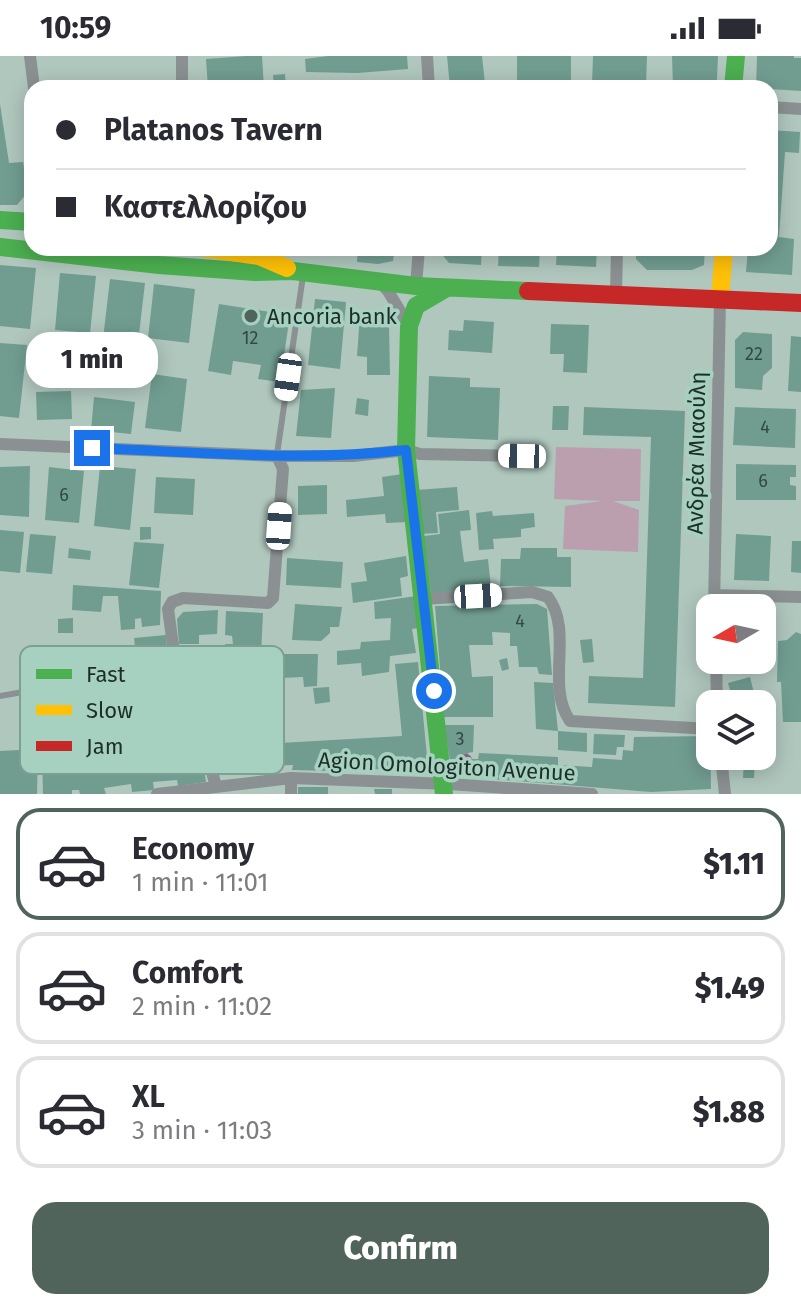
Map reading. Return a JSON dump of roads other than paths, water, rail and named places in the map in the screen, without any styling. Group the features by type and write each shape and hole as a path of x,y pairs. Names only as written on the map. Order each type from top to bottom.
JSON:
{"main road":[{"path":"734,80 736,56"},
{"path":"0,220 24,222"},
{"path":"0,247 24,250"},
{"path":"82,256 173,266 298,272 445,288 801,303"},
{"path":"259,256 298,272"},
{"path":"720,299 723,256"},
{"path":"444,789 406,450 409,326 416,306 445,288"}],"street":[{"path":"30,56 33,80"},
{"path":"182,56 182,80"},
{"path":"427,56 428,80"},
{"path":"778,108 801,109"},
{"path":"416,286 418,256"},
{"path":"616,295 617,256"},
{"path":"378,281 388,291 409,326"},
{"name":"Ανδρέα Μιαούλη","path":"714,594 720,299"},
{"path":"0,444 277,456 353,456 406,450 420,454 522,456"},
{"path":"173,646 168,609 172,602 183,598 268,603 273,598 283,469 277,456"},
{"path":"424,599 532,592 548,597 557,614 561,706 570,721 696,728"},
{"path":"776,598 801,597"},
{"path":"722,770 725,794"},
{"path":"212,774 216,786"},
{"path":"291,778 291,794"},
{"name":"Agion Omologiton Avenue","path":"157,794 291,778 444,789 592,794"}],"lane":[{"path":"277,456 298,272"},
{"path":"0,696 20,692"}],"place":[{"name":"Ancoria bank","path":"251,316"}]}
